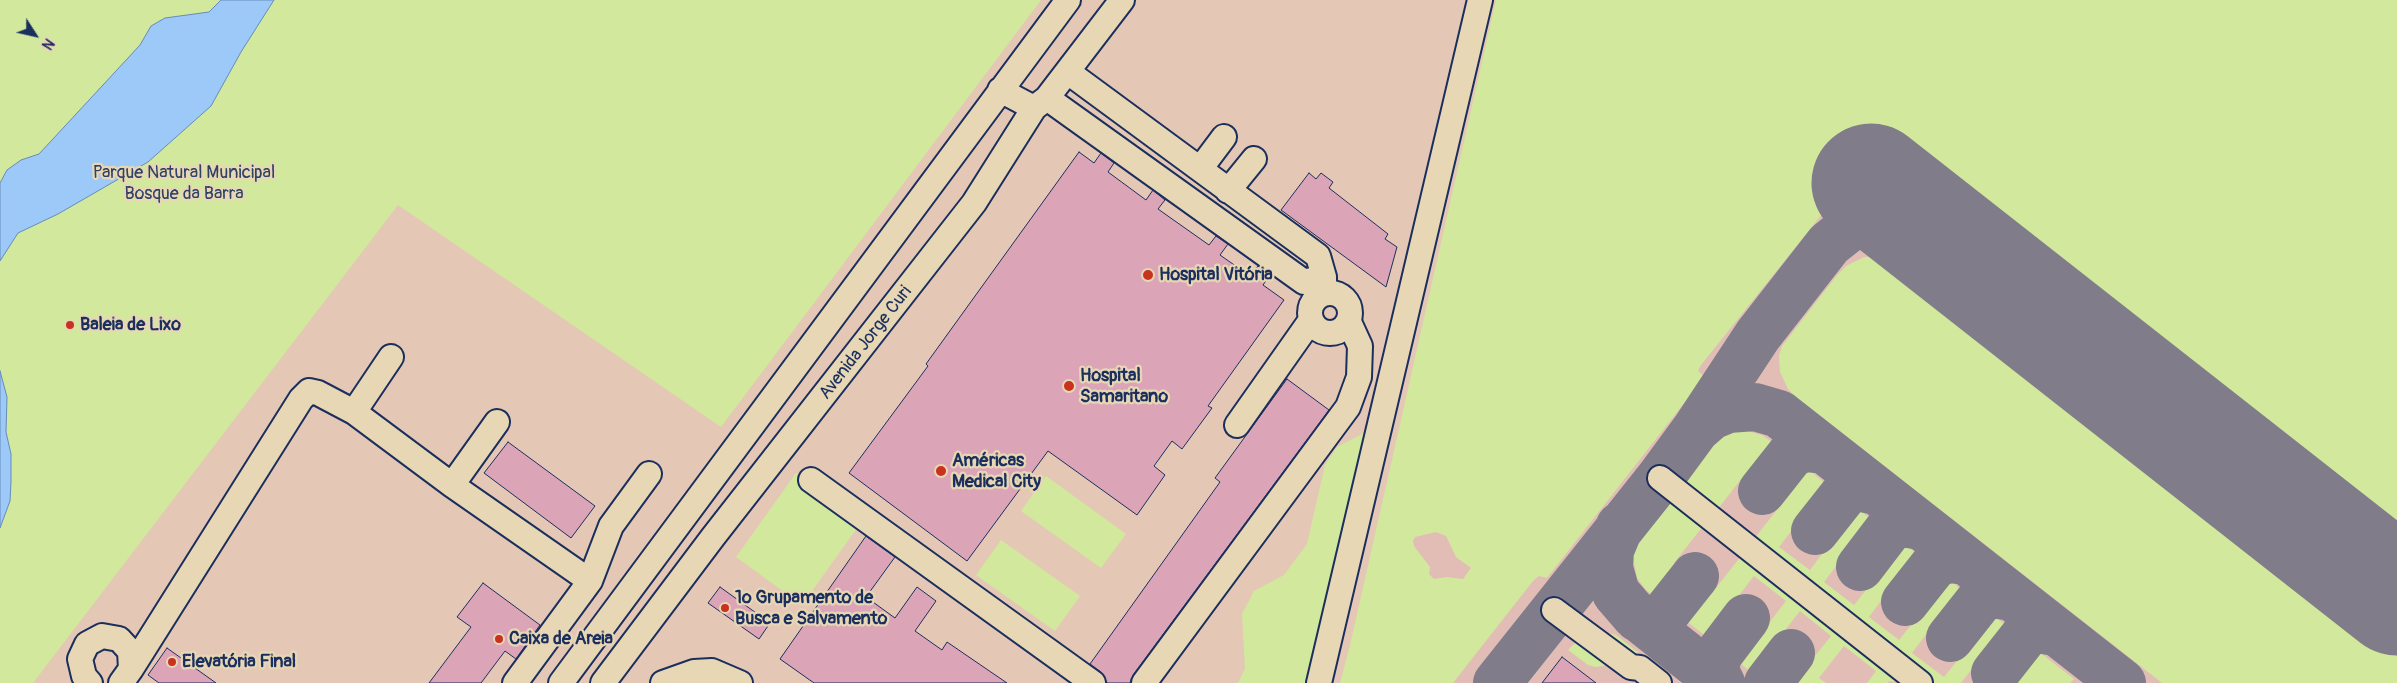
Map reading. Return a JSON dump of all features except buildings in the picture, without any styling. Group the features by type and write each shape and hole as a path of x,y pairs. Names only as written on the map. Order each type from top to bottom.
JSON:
{"street":[{"path":"561,683 1068,0"},
{"name":"Avenida Jorge Curi","path":"605,682 713,537 974,204 1041,103 1068,72 1122,0"},
{"path":"1319,683 1480,0"},
{"path":"1068,72 1318,256 1324,285 1331,292 1343,297 1350,308 1348,322 1360,346 1359,377 1348,407 1144,683"},
{"path":"1000,90 1041,103 1304,282 1324,285"},
{"path":"1200,169 1224,137"},
{"path":"1228,191 1254,159"},
{"path":"1324,285 1313,301 1310,313 1311,320 1320,330 1332,333 1339,331 1348,322"},
{"path":"1237,425 1311,320"},
{"path":"354,412 391,357"},
{"path":"124,679 301,399 309,391 318,393 354,412 452,485 590,581"},
{"path":"452,485 498,422"},
{"path":"515,683 590,581 611,526 649,474"},
{"path":"1660,478 1920,683"},
{"path":"811,480 1093,683"},
{"path":"1554,610 1636,675 1640,668 1659,683"},
{"path":"90,683 84,676 80,659 87,644 94,638 111,636 126,644 132,660 124,679"},
{"path":"580,659 605,682"},
{"path":"663,683 694,672 712,671 740,683"}],"shaded area":[{"path":"1688,63 2397,331 2397,683 1340,683 1350,645"}],"green space":[{"name":"Parque Natural Municipal Bosque da Barra","path":"0,0 1041,0 721,427 398,205 33,683 0,683"},
{"path":"1496,0 2397,0 2397,536 1910,153 1890,144 1838,208 1831,203 1701,365 1698,371 1704,376 1703,379 1547,578 1539,576 1533,581 1453,683 1340,683","holes":["1436,532 1446,536 1456,557 1471,568 1463,579 1447,577 1434,579 1429,574 1430,567 1414,546 1413,541 1415,537"]},
{"path":"1864,257 1880,257 1900,266 2397,656 2397,683 2162,683 1796,397 1788,389 1780,372 1779,355 1782,346 1837,275 1846,266"},
{"path":"1743,430 1762,435 1782,449 1757,481 1746,473 1717,510 1754,539 1783,502 1774,494 1799,462 1836,492 1812,523 1802,517 1779,547 1810,570 1833,539 1825,532 1849,502 1881,527 1856,558 1847,552 1824,582 1854,605 1878,575 1869,568 1894,536 1927,562 1902,593 1892,586 1869,617 1899,640 1922,611 1915,604 1939,571 1971,598 1947,628 1937,620 1912,653 1944,677 1969,646 1960,638 1984,607 2016,634 1992,664 1982,656 1961,683 1934,683 1685,487 1683,482 1717,441 1729,433"},
{"path":"1368,431 1311,683 1238,683 1245,669 1242,614 1254,591 1284,575 1307,544 1325,465 1337,447"},
{"path":"796,473 862,521 802,605 736,557"},
{"path":"1046,476 1126,534 1101,568 1021,511"},
{"path":"1669,500 1673,501 1704,525 1674,563 1685,572 1661,601 1646,590 1637,578 1633,557 1638,541"},
{"path":"1708,528 1906,683 1889,681 1888,683 1867,683 1876,671 1844,646 1819,678 1826,683 1779,683 1797,661 1806,667 1831,636 1800,611 1775,643 1783,650 1761,680 1728,654 1752,625 1762,632 1786,601 1754,576 1730,607 1739,615 1716,644 1677,614 1701,584 1712,593 1741,556"},
{"path":"1001,540 1080,596 1055,631 976,575"},
{"path":"1600,631 1616,635 1655,666 1637,659"},
{"path":"1576,642 1609,665 1596,667 1588,665 1568,650"},
{"path":"2028,643 2074,679 2070,683 2012,683 2014,681 2004,674"}],"water":[{"path":"221,0 274,0 241,52 211,106 148,162 58,214 18,233 0,261 0,183 7,170 21,160 39,154 140,45 151,26 165,18 209,12"},
{"path":"0,371 7,397 6,432 11,454 11,482 10,501 0,528"}],"taxiway":[{"path":"1497,683 1660,478 1696,429 1758,335 1829,244 1853,225 1875,217 1890,215 1919,220"},
{"path":"1696,429 1711,416 1728,409 1755,407 1779,414 2122,683"},
{"path":"1762,491 1792,453 1805,448 1824,450"},
{"path":"1815,531 1845,493 1858,487 1876,491"},
{"path":"1860,567 1889,529 1902,523 1921,526"},
{"path":"1620,526 1610,550 1609,568 1616,593 1635,615 1721,683"},
{"path":"1905,602 1935,564 1948,559 1966,561"},
{"path":"1638,618 1651,620 1665,614 1695,576"},
{"path":"1950,638 1980,600 1992,594 2012,597"},
{"path":"1720,682 1715,669 1718,655 1746,618"},
{"path":"1995,673 2025,635 2037,629 2056,632"},
{"path":"1768,683 1791,653"}],"runway":[{"path":"1871,183 2397,596"}],"place":[{"name":"Hospital Vitória","path":"1148,275"},
{"name":"Baleia de Lixo","path":"70,325"},
{"name":"Hospital Samaritano","path":"1069,386"},
{"name":"Américas Medical City","path":"941,471"},
{"name":"1º Grupamento de Busca e Salvamento","path":"725,608"},
{"name":"Caixa de Areia","path":"499,639"},
{"name":"Elevatória Final","path":"172,662"}]}
